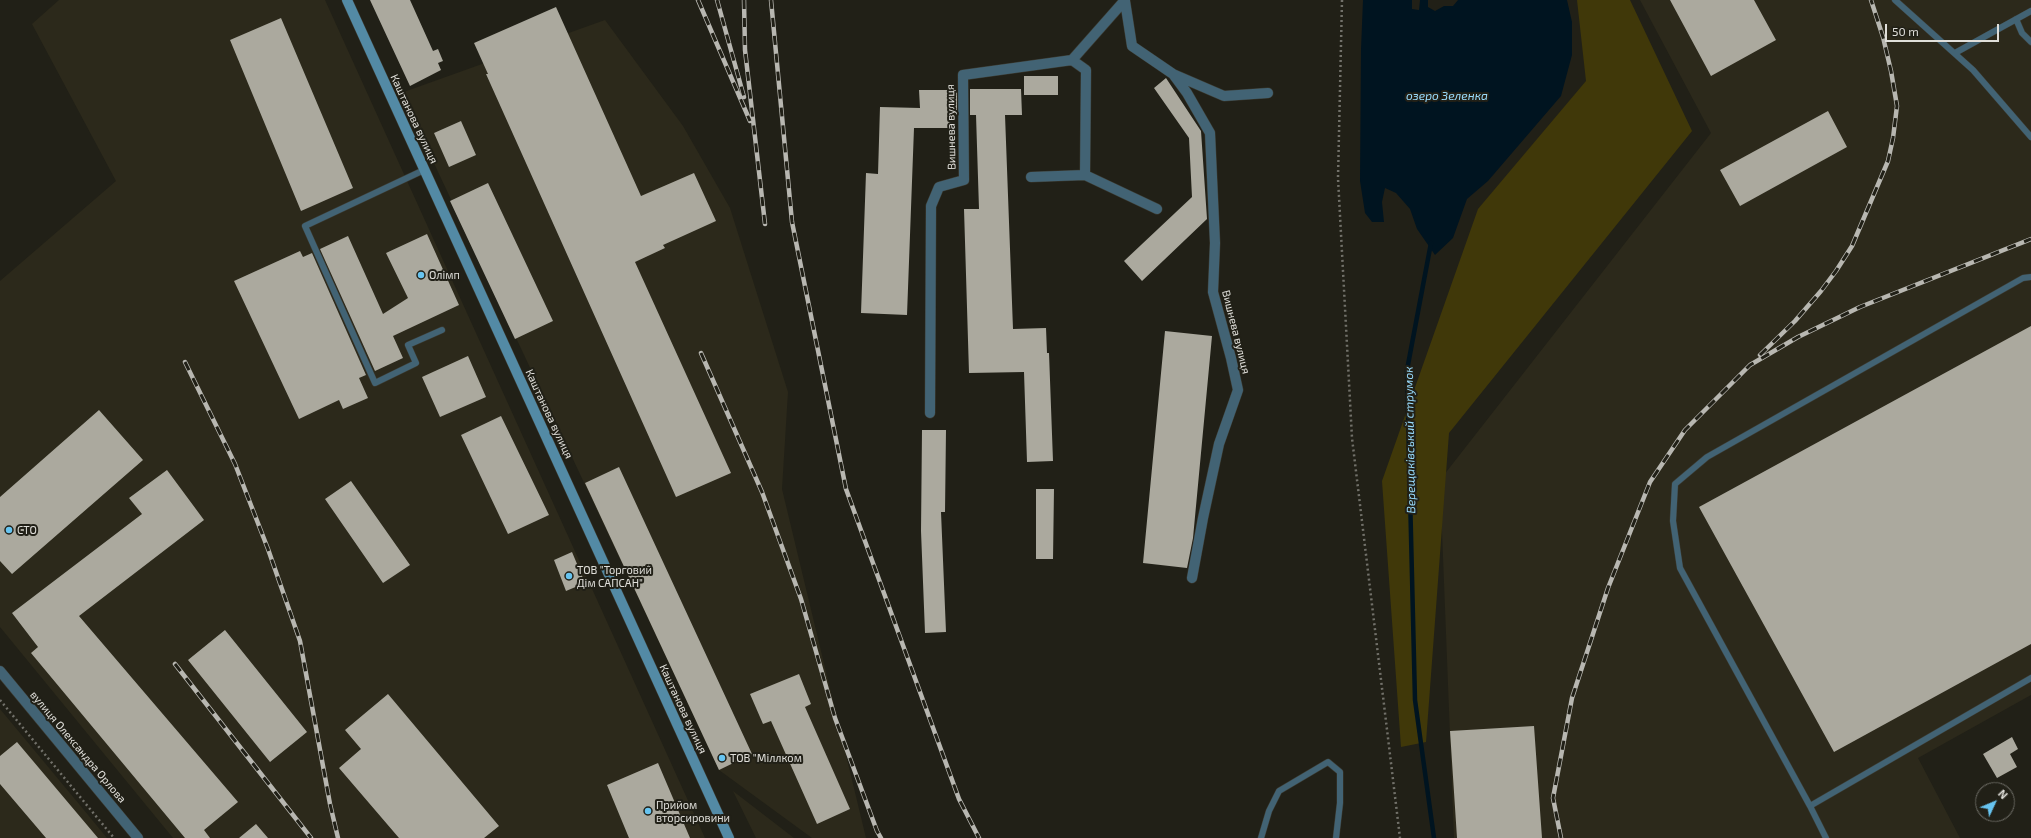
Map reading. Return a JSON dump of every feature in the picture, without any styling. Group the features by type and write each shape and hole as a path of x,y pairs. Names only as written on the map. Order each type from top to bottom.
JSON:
{"street":[{"name":"Каштанова вулиця","path":"347,0 729,838"},
{"name":"Вишнева вулиця","path":"930,413 931,206 939,187 964,180 963,75 1072,60 1125,1"},
{"name":"Вишнева вулиця","path":"1125,1 1132,46 1173,74 1224,96 1268,92"},
{"path":"1072,60 1086,70 1085,175"},
{"name":"Вишнева вулиця","path":"1173,74 1187,93 1210,133 1215,244 1213,292 1238,390 1219,444 1192,578"},
{"path":"1031,177 1085,175 1156,209"},
{"name":"вулиця Олександра Орлова","path":"0,671 138,838"}],"lane":[{"path":"1895,0 1973,70 2031,137"},
{"path":"1954,53 2031,11"},
{"path":"2016,19 2022,33 2031,42"},
{"path":"424,170 305,226 375,383 416,363 408,345 442,330"},
{"path":"1826,838 1680,568 1673,521 1676,484 1707,457 2023,278 2031,277"},
{"path":"1810,806 2031,678"},
{"path":"1261,838 1269,811 1280,791 1328,762 1340,772 1340,803 1336,838"}],"path":[{"path":"1342,0 1338,178 1352,438 1400,838"},
{"path":"0,700 114,838"}],"shaded area":[{"path":"59,0 325,0 705,838 173,838 0,627 0,281 116,181 32,24"},
{"path":"1577,0 1630,0 1692,131 1449,433 1426,742 1401,747 1382,481 1478,209 1586,81"},
{"path":"1640,0 2031,0 2031,695 1918,758 1960,838 1454,838 1440,480 1711,133"},
{"path":"605,20 683,126 730,208 788,392 782,489 866,838 812,838 719,770 401,93"},
{"path":"0,709 79,804 107,838 0,838"},
{"path":"733,791 794,838 756,838"}],"water":[{"name":"озеро Зеленка","path":"1363,0 1412,0 1412,9 1419,10 1420,0 1428,0 1428,7 1435,11 1444,6 1453,6 1458,0 1567,0 1572,22 1572,55 1561,96 1488,181 1467,199 1453,238 1435,255 1417,229 1410,209 1396,193 1385,188 1382,202 1384,222 1372,222 1365,213 1360,181"}],"building":[{"path":"370,0 410,0 433,51 438,49 443,61 438,63 441,70 410,86"},
{"path":"1670,0 1754,0 1776,40 1711,76"},
{"path":"556,7 641,196 694,173 716,221 663,245 665,248 635,262 731,473 676,497 486,74 488,74 474,43"},
{"path":"281,18 353,188 301,211 230,40"},
{"path":"1024,76 1058,76 1058,95 1024,95"},
{"path":"1166,78 1201,131 1207,219 1142,281 1124,261 1192,197 1189,138 1154,88"},
{"path":"970,89 1021,89 1022,115 1005,115 1013,329 1046,328 1047,353 1049,353 1053,461 1027,462 1024,372 969,373 964,209 979,209 976,115 970,115"},
{"path":"919,90 957,90 957,115 953,115 953,128 914,128 907,315 861,313 866,173 878,174 880,107 920,108"},
{"path":"1828,111 1847,147 1740,206 1720,170"},
{"path":"461,121 476,155 449,167 434,133"},
{"path":"488,183 553,321 515,339 450,201"},
{"path":"427,234 459,305 393,336 403,358 375,371 320,249 348,236 383,314 408,298 386,253"},
{"path":"300,251 303,257 312,253 366,375 359,378 368,398 343,409 339,400 299,419 234,281"},
{"path":"2031,326 2031,644 1834,752 1699,507"},
{"path":"1165,331 1212,336 1193,538 1187,568 1143,563"},
{"path":"468,356 486,397 440,417 422,377"},
{"path":"99,410 143,460 12,574 0,561 0,497"},
{"path":"501,416 549,515 508,534 461,435"},
{"path":"922,430 946,430 945,512 941,512 946,632 925,633 921,531"},
{"path":"619,467 752,754 719,770 585,483"},
{"path":"167,470 204,520 79,616 238,802 204,830 210,838 185,838 31,653 38,647 12,613 142,514 129,498"},
{"path":"351,481 410,565 383,583 325,499"},
{"path":"1036,489 1054,489 1053,559 1036,559"},
{"path":"572,552 585,583 566,591 554,560"},
{"path":"225,630 307,732 270,762 188,660"},
{"path":"799,674 811,704 805,707 850,809 817,824 771,721 763,724 750,694"},
{"path":"388,694 499,826 484,838 399,838 339,768 361,749 345,730"},
{"path":"1534,726 1542,838 1457,838 1450,731"},
{"path":"2012,737 2018,749 2010,754 2017,767 1997,778 1983,754"},
{"path":"17,742 98,838 46,838 0,784 0,756"},
{"name":"Прийом вторсировини","path":"658,763 690,838 629,838 607,785"},
{"path":"256,824 268,838 239,838"}],"waterway":[{"name":"Верещаківський струмок","path":"1431,243 1407,370 1415,700 1434,838"}],"railway":[{"path":"698,0 750,121"},
{"path":"717,0 744,97"},
{"path":"744,0 745,50 765,224"},
{"path":"771,0 792,222 846,489 959,799 979,838"},
{"path":"1760,355 1795,321 1836,271 1852,246 1888,161 1893,138 1897,106 1883,37 1871,0"},
{"path":"1561,838 1553,798 1572,698 1608,588 1650,482 1685,430 1750,365 1798,337 1860,307 2031,239"},
{"path":"701,353 762,492 801,599 835,718 877,831 881,838"},
{"path":"185,362 235,464 268,549 300,641 330,804 338,838"},
{"path":"175,664 311,838"}],"place":[{"name":"Олімп","path":"421,275"},
{"name":"СТО","path":"9,530"},
{"name":"ТОВ \"Торговий Дім САПСАН\"","path":"569,576"},
{"name":"ТОВ \"Міллком","path":"722,758"},
{"name":"Прийом вторсировини","path":"648,811"}]}
